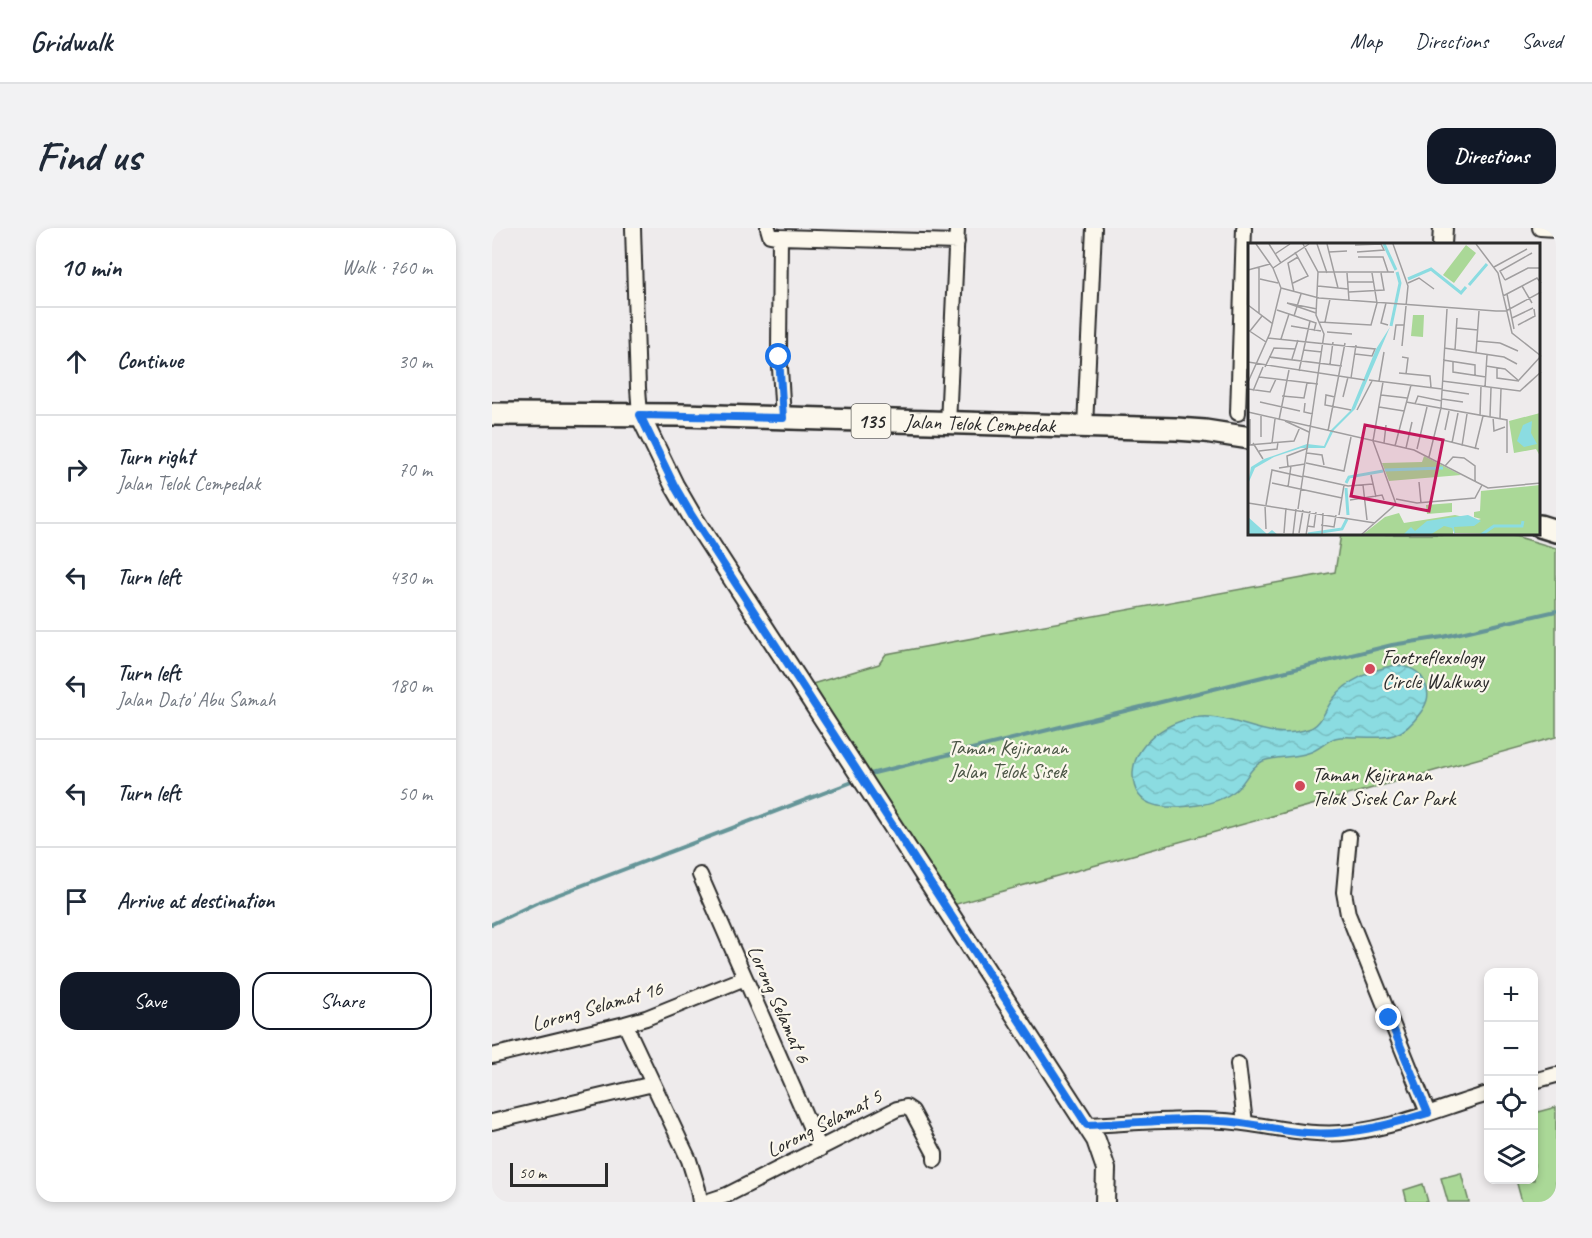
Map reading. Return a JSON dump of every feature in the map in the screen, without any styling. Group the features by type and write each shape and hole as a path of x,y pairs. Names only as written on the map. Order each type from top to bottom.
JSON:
{"main road":[{"name":"Jalan Telok Cempedak","path":"492,414 783,418 1085,427 1205,431 1248,438"},
{"path":"1541,527 1556,531"}],"street":[{"path":"633,228 640,415 674,485 692,516 1096,1140 1106,1169 1106,1202"},
{"path":"768,228 770,235 780,237 957,235 948,424"},
{"path":"1085,427 1094,228"},
{"path":"1238,413 1244,228"},
{"path":"1442,243 1443,228"},
{"path":"1540,228 1556,229"},
{"path":"780,237 779,351 783,418"},
{"path":"1348,837 1344,891 1348,914 1428,1113"},
{"name":"Lorong Selamat 6","path":"700,875 820,1149"},
{"name":"Lorong Selamat 16","path":"492,1056 625,1024 745,978"},
{"path":"625,1024 689,1160 700,1202"},
{"path":"1238,1064 1245,1123"},
{"path":"1538,1080 1556,1075"},
{"path":"492,1122 653,1084"},
{"path":"1087,1125 1198,1120 1245,1123 1284,1131 1331,1134 1373,1129 1484,1095"},
{"name":"Lorong Selamat 5","path":"706,1202 728,1195 897,1109 906,1107 912,1111 935,1154 935,1160"}],"green space":[{"name":"Taman Kejiranan Jalan Telok Sisek","path":"1341,536 1515,536 1556,548 1556,737 953,905 809,685 879,664 886,654 1335,572"},
{"path":"1556,1107 1556,1202 1522,1202 1517,1184 1538,1184 1538,1112"},
{"path":"1461,1173 1469,1202 1448,1202 1441,1178"},
{"path":"1423,1184 1428,1202 1407,1202 1404,1190"}],"water":[{"path":"1396,665 1417,672 1427,687 1428,694 1421,712 1401,732 1387,737 1338,737 1312,752 1263,761 1236,790 1208,803 1176,807 1155,805 1139,795 1134,786 1135,761 1141,749 1160,731 1172,724 1198,717 1210,717 1282,733 1308,729 1317,724 1333,699 1345,686 1379,669"}],"waterway":[{"path":"870,774 1392,645 1443,637 1556,611"},
{"path":"492,924 536,903 855,781"}],"place":[{"name":"Footreflexology Circle Walkway","path":"1370,669"},
{"name":"Taman Kejiranan Telok Sisek Car Park","path":"1300,786"}],"route":[{"path":"779,357 783,418 640,415 660,458 692,516 1087,1125 1198,1120 1245,1123 1284,1131 1331,1134 1373,1129 1428,1113 1389,1018"}]}
